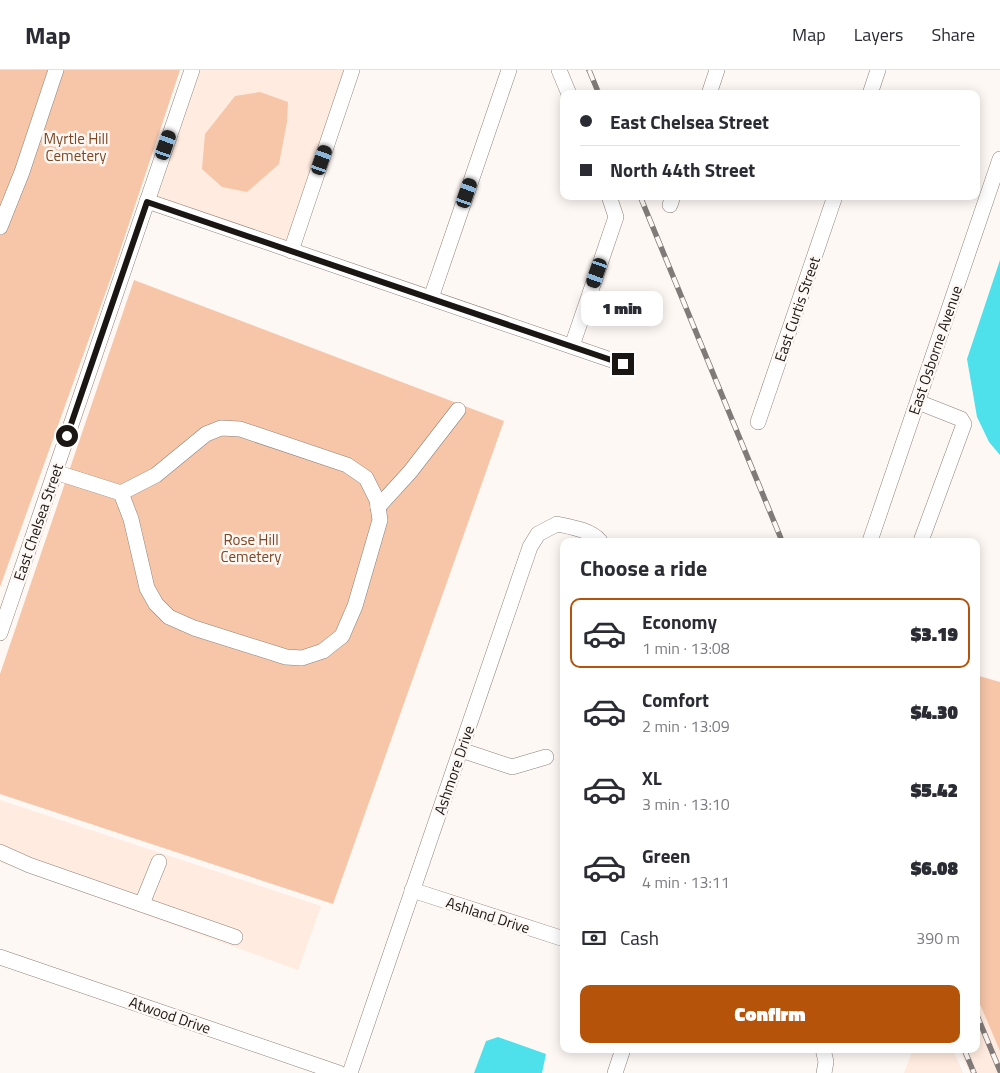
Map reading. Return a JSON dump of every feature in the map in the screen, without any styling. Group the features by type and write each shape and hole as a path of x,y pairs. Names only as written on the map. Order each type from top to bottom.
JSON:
{"street":[{"path":"0,227 22,172 56,70"},
{"name":"East Chelsea Street","path":"0,633 192,70"},
{"path":"291,251 352,70"},
{"path":"431,298 509,70"},
{"path":"559,70 567,90"},
{"path":"710,90 717,70"},
{"path":"871,90 878,70"},
{"name":"East Osborne Avenue","path":"871,538 996,181 1000,159"},
{"path":"572,346 616,217 610,200"},
{"name":"East Curtis Street","path":"758,422 834,200"},
{"path":"147,202 623,364"},
{"path":"918,402 961,419 964,424 922,538"},
{"path":"378,506 410,472 458,410"},
{"path":"55,472 120,494 156,475 206,434 222,428 240,429 347,465 366,478 377,500 380,520 355,606 342,636 323,650 302,658 286,656 249,645 194,628 169,617 156,604 147,588 131,519 120,494"},
{"name":"Ashmore Drive","path":"350,1073 530,547 538,534 557,524 583,531 598,538"},
{"path":"461,750 512,767 546,757"},
{"path":"0,852 235,937"},
{"path":"142,904 159,862"},
{"name":"Ashland Drive","path":"412,890 560,938"},
{"name":"Atwood Drive","path":"0,957 339,1073"},
{"path":"615,1073 622,1053"},
{"path":"824,1073 826,1062 825,1053"}],"shaded area":[{"path":"200,70 344,70 286,242 156,198"},
{"path":"0,800 321,906 298,970 0,862"},
{"path":"980,1004 1000,1051 1000,1073 970,1073 961,1053 980,1053"},
{"path":"912,1053 955,1053 963,1073 904,1073"}],"green space":[{"name":"Myrtle Hill Cemetery","path":"0,70 180,70 113,272 0,587"},
{"path":"260,92 288,102 287,122 279,164 247,192 222,187 202,169 205,134 235,96"},
{"name":"Rose Hill Cemetery","path":"134,280 504,421 333,904 0,794 0,674"},
{"path":"980,676 1000,682 1000,1051 980,1004"}],"water":[{"path":"1000,260 1000,455 989,442 977,417 967,359"},
{"path":"498,1037 546,1054 542,1073 474,1073 486,1041"}],"railway":[{"path":"589,70 597,90"},
{"path":"642,200 781,538"},
{"path":"980,1023 1000,1071"},
{"path":"966,1053 974,1073"}],"route":[{"path":"67,436 147,202 623,364"}]}
